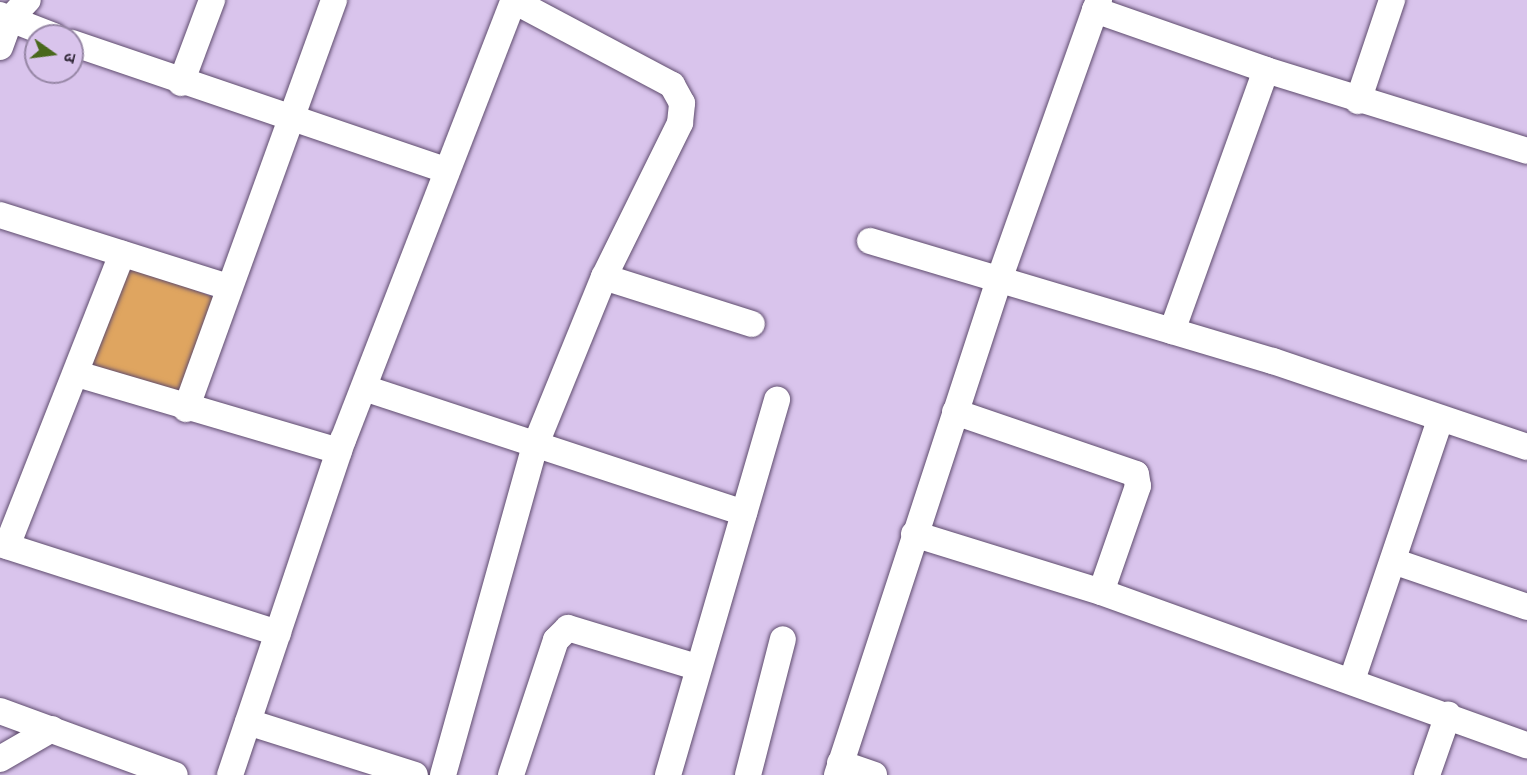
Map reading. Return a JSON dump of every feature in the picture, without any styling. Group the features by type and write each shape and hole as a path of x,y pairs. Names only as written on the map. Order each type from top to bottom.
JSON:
{"street":[{"path":"0,47 5,17 28,0"},
{"path":"182,82 212,0"},
{"path":"186,409 228,287 334,0"},
{"path":"230,775 339,451 514,0 672,85 682,103 680,123 604,277 535,446 443,775"},
{"path":"1358,101 1392,0"},
{"path":"874,775 839,769 914,534 1000,277 1097,5 1266,70 1358,101 1527,151"},
{"path":"5,17 24,24"},
{"path":"84,47 182,82 292,114 447,171"},
{"path":"1172,331 1266,70"},
{"path":"0,215 228,287"},
{"path":"870,241 1000,277 1527,447"},
{"path":"122,254 77,374 3,545 278,633"},
{"path":"604,277 752,324"},
{"path":"77,374 186,409 339,451"},
{"path":"364,388 744,513"},
{"path":"668,775 696,667 777,400"},
{"path":"955,412 1136,474 1138,486 1101,592"},
{"path":"1352,681 1440,420"},
{"path":"914,534 1101,592 1527,745"},
{"path":"1393,561 1527,607"},
{"path":"511,775 556,640 568,628 696,667"},
{"path":"748,775 783,639"},
{"path":"0,711 52,729 116,766 175,775"},
{"path":"1427,775 1448,715"},
{"path":"248,722 415,775"},
{"path":"0,759 52,729"}],"shaded area":[{"path":"127,264 219,299 178,407 86,371"}]}
